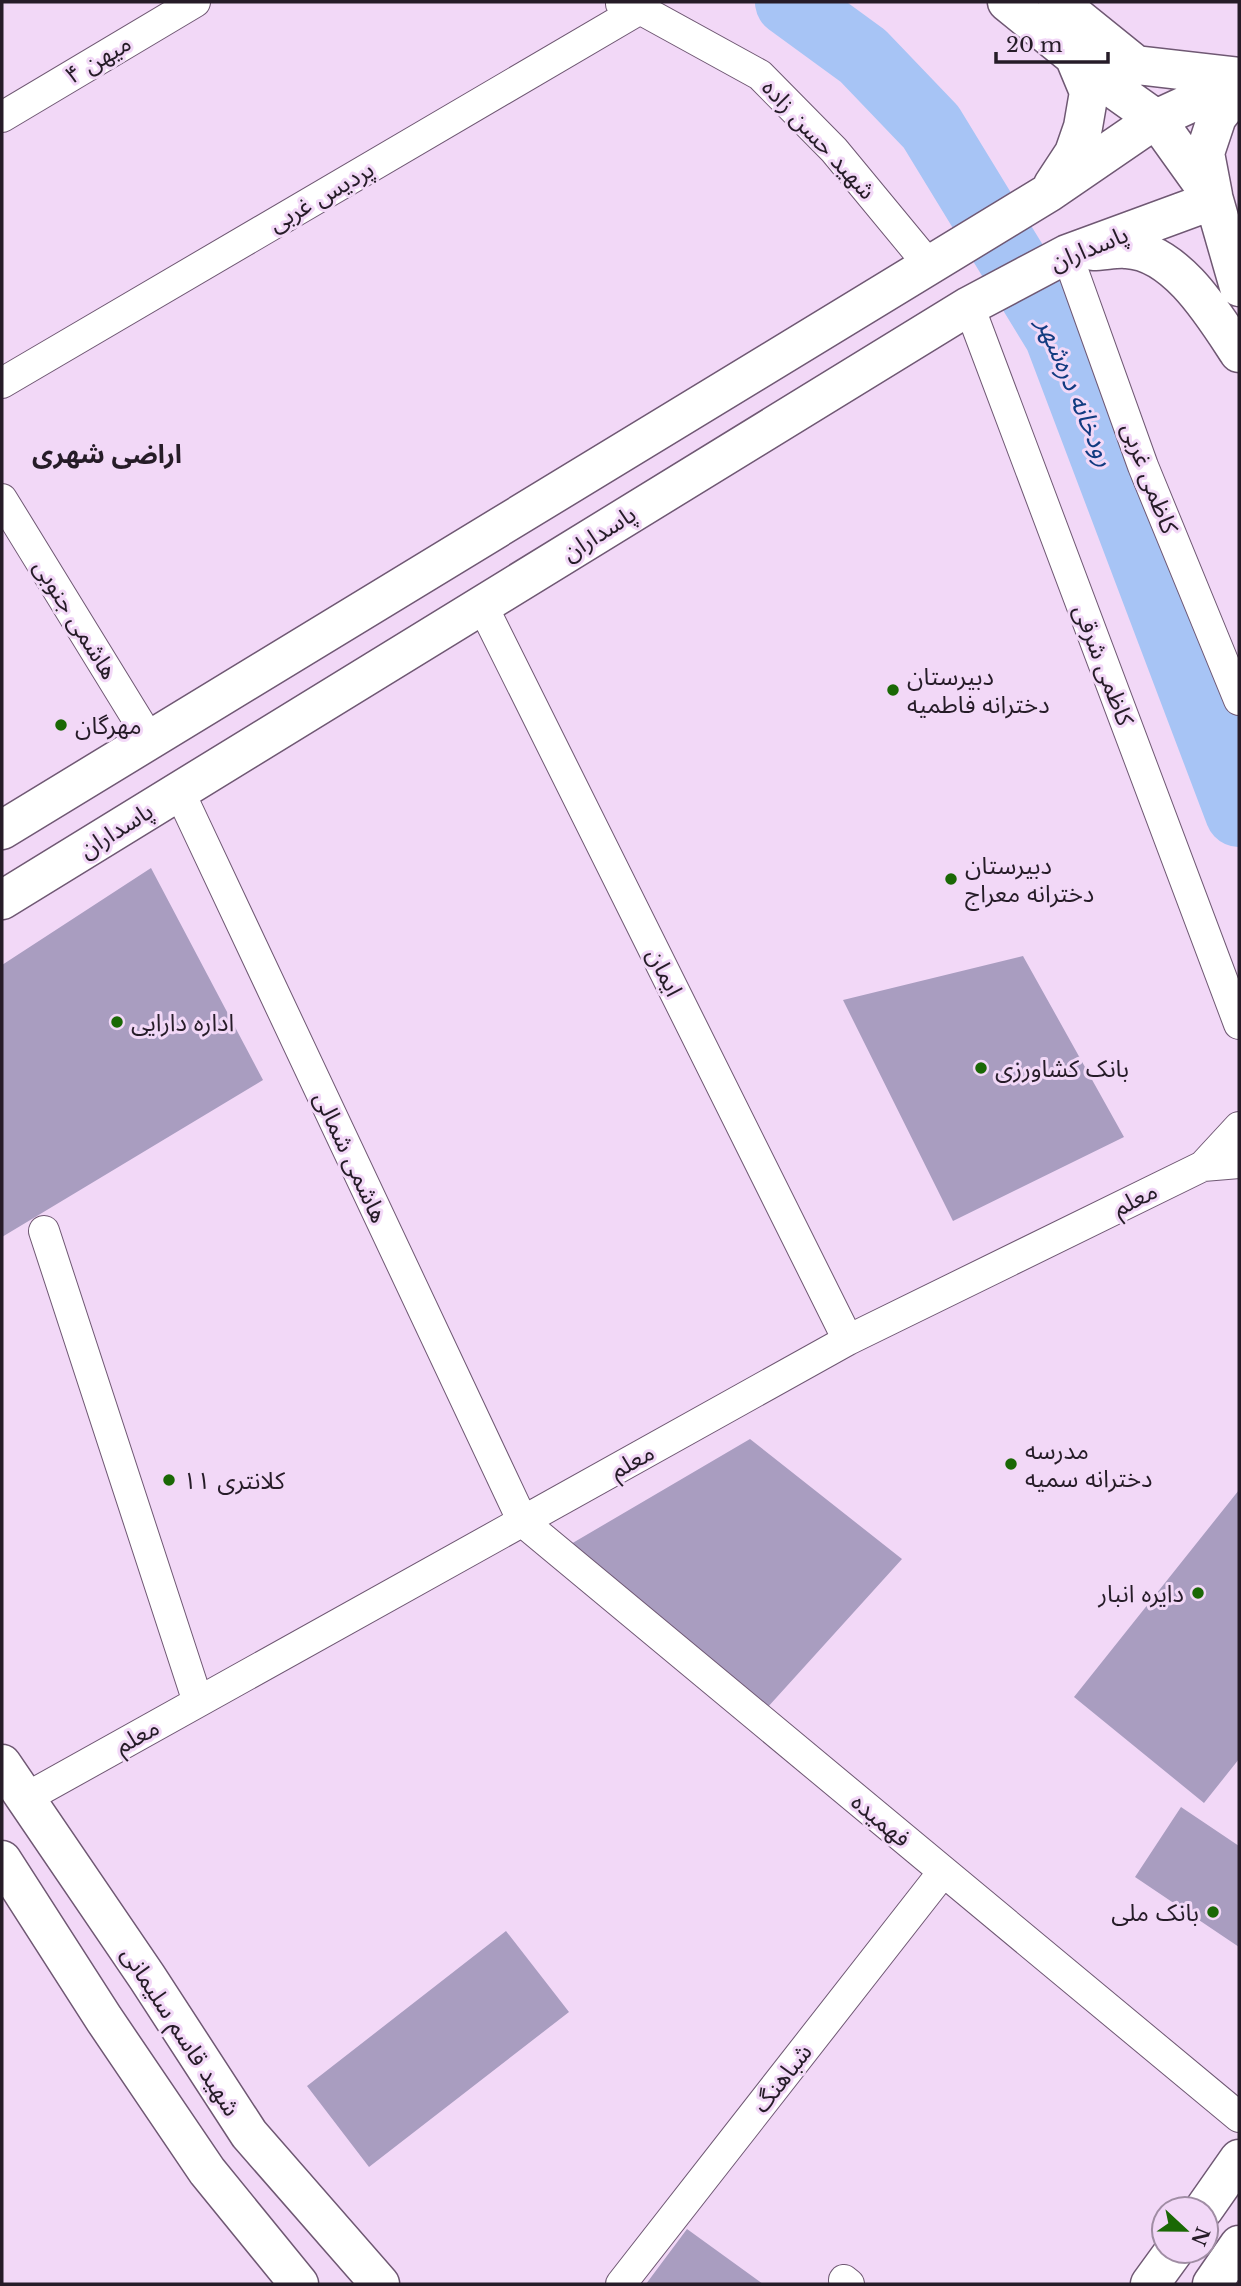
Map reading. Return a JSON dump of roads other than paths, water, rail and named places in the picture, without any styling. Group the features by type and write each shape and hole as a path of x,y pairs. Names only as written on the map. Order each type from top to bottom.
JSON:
{"main road":[{"path":"1007,2 1118,92 1156,119 1226,208"},
{"path":"1058,2 1136,65 1239,79"},
{"path":"1048,193 1074,153 1083,127 1088,92 1074,56"},
{"path":"2,830 1048,193 1156,119 1239,79"},
{"path":"1239,89 1217,117 1205,153 1226,208 1239,287"},
{"name":"پاسداران","path":"2,900 970,306 1067,254 1226,208"},
{"path":"1067,254 1128,248 1164,260 1195,292 1239,353"},
{"path":"929,265 970,306"},
{"path":"150,740 179,791"},
{"name":"شهید قاسم سلیمانی","path":"2,1764 147,1977 249,2134 380,2284"},
{"path":"2,1860 104,2019 207,2171 299,2284"},
{"path":"1213,2195 1239,2160"},
{"path":"1212,2284 1239,2245"},
{"path":"1150,2284 1164,2265"}],"street":[{"name":"میهن ۴","path":"2,117 195,2"},
{"name":"شهید حسن زاده","path":"627,6 760,75 834,150 929,265"},
{"name":"پردیس غربی","path":"2,383 627,6"},
{"name":"کاظمی غربی","path":"1067,254 1143,466 1239,700"},
{"name":"کاظمی شرقی","path":"970,306 1239,1024"},
{"name":"هاشمی جنوبی","path":"2,499 150,740"},
{"name":"ایمان","path":"482,605 848,1340"},
{"name":"هاشمی شمالی","path":"179,791 523,1522"},
{"name":"معلم","path":"24,1799 848,1340 1203,1166 1239,1127"},
{"path":"1203,1166 1239,1163"},
{"path":"44,1231 198,1702"},
{"name":"فهمیده","path":"523,1522 1239,2117"},
{"name":"شباهنگ","path":"621,2284 943,1872"}],"waterway":[{"name":"رودخانه دره‌شهر","path":"789,2 863,56 931,127 1058,335 1239,813"}],"place":[{"name":"دبیرستان دخترانه فاطمیه","path":"893,690"},
{"name":"مهرگان","path":"61,725"},
{"name":"دبیرستان دخترانه معراج","path":"951,879"},
{"name":"اداره دارایی","path":"117,1022"},
{"name":"بانک کشاورزی","path":"981,1068"},
{"name":"مدرسه دخترانه سمیه","path":"1011,1464"},
{"name":"کلانتری ۱۱","path":"169,1480"},
{"name":"دایره انبار","path":"1198,1593"},
{"name":"بانک ملی","path":"1213,1912"}],"district":[{"name":"اراضی شهری","path":"107,454"}]}
